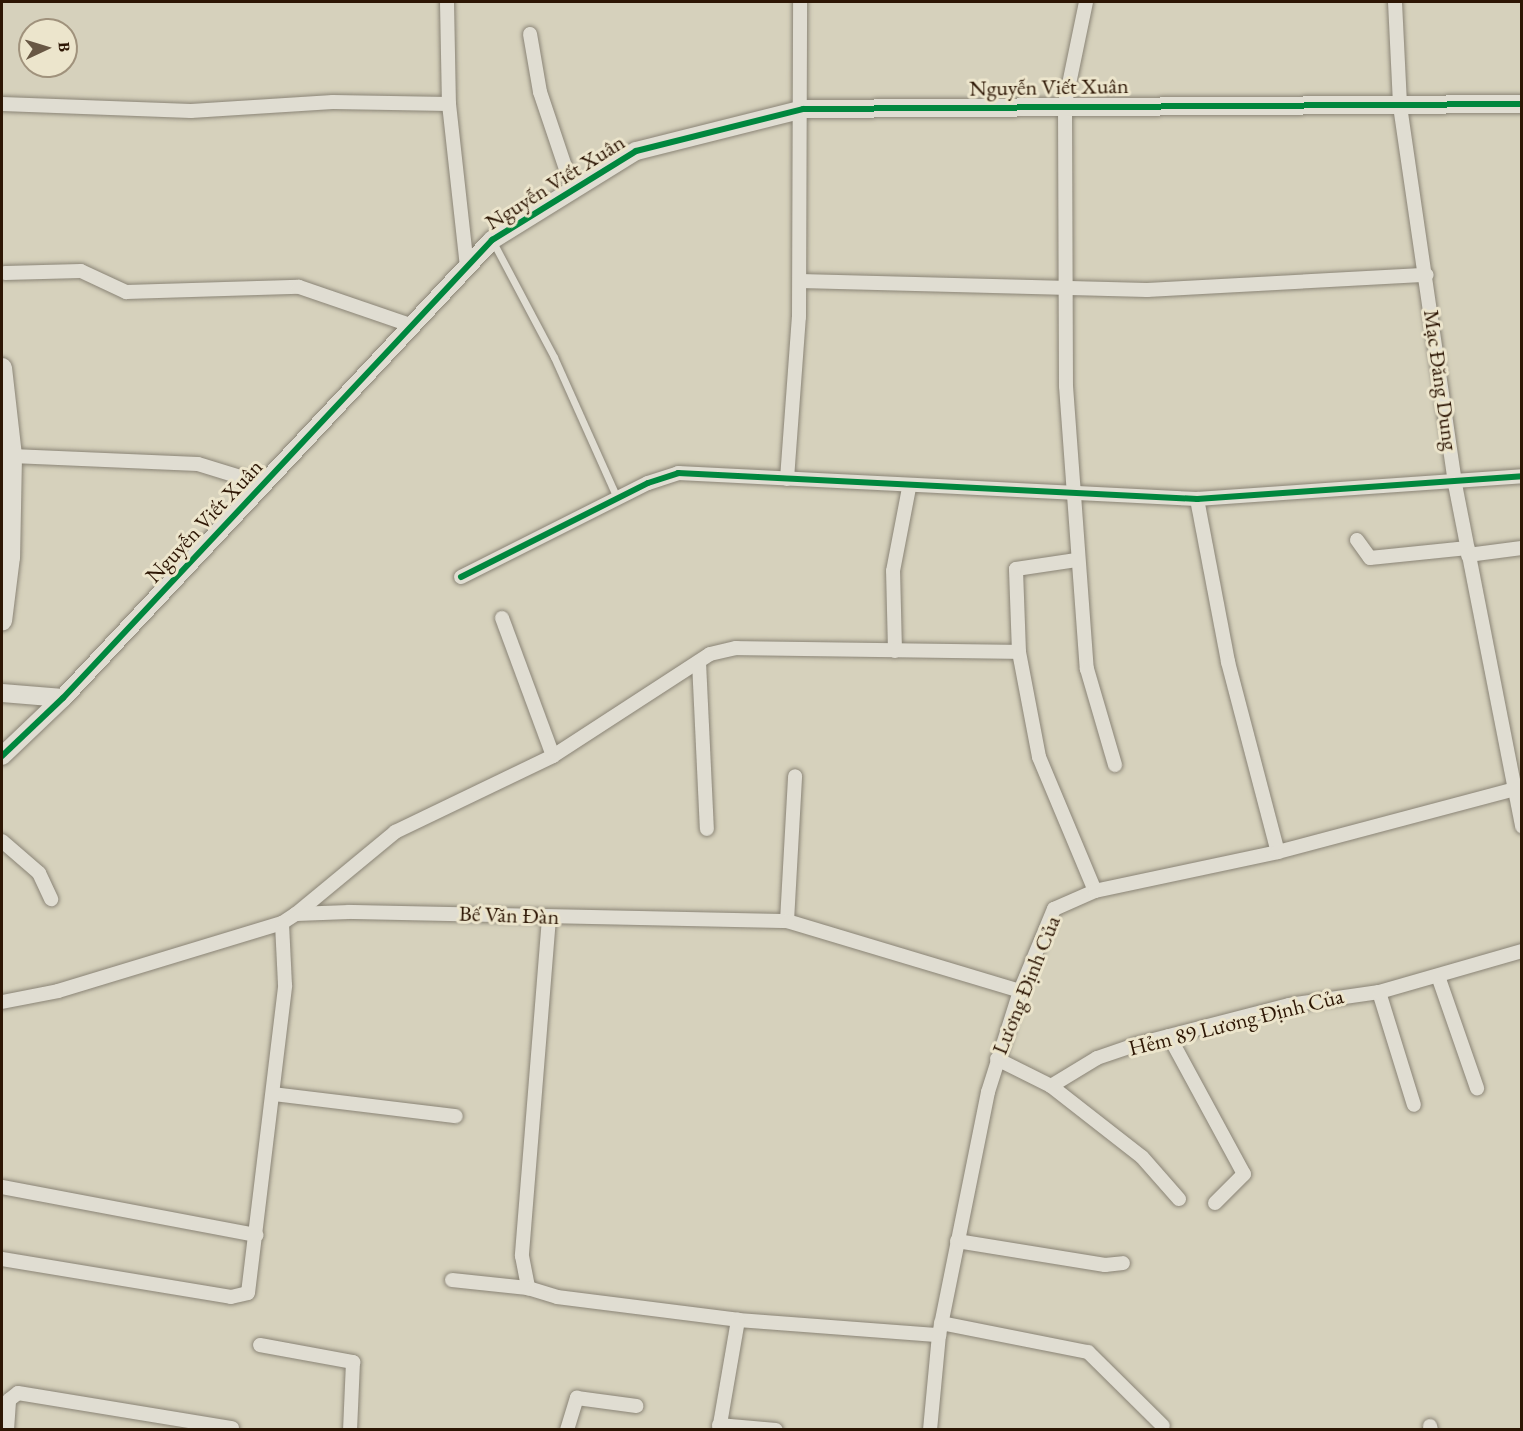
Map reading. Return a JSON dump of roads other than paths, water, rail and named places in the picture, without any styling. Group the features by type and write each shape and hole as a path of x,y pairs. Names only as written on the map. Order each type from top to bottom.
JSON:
{"main road":[{"path":"2,368 12,456 2,621"}],"street":[{"path":"447,2 448,104 467,266"},
{"path":"787,479 800,281 803,109 800,2"},
{"path":"1086,2 1065,103 1064,290 1071,497 1087,669 1115,765"},
{"name":"Mạc Đăng Dung","path":"1395,2 1400,106 1427,275 1455,484 1516,788 1521,827"},
{"path":"530,34 540,92 573,190"},
{"path":"2,104 191,111 333,102 448,104"},
{"name":"Nguyễn Viết Xuân","path":"2,756 63,698 492,240 636,151 803,109 1065,103 1400,106 1521,104"},
{"path":"5,273 81,271 126,292 299,287 411,325"},
{"path":"800,281 1064,290 1212,288 1427,275"},
{"path":"12,456 198,464 263,484"},
{"path":"461,577 617,498 678,474 1071,497 1197,499 1455,484 1521,476"},
{"path":"895,651 893,571 909,488"},
{"path":"1197,499 1228,662 1278,852"},
{"path":"1357,540 1370,558 1521,548"},
{"path":"1076,560 1016,569 1019,652 1039,757 1095,891"},
{"path":"502,618 553,756"},
{"path":"2,1002 58,991 282,923 395,832 553,756 699,662 736,648 1019,652"},
{"path":"699,662 707,829"},
{"path":"2,693 63,698"},
{"path":"787,921 795,776"},
{"name":"Lương Định Của","path":"930,1430 940,1329 997,1059 1020,991 1050,915 1095,891 1278,852 1516,788"},
{"path":"2,841 39,873 51,900"},
{"name":"Bế Văn Đàn","path":"296,914 787,921 1020,991"},
{"path":"528,1288 522,1256 549,918"},
{"path":"2,1259 241,1297 251,1286 285,985 282,923"},
{"name":"Hẻm 89 Lương Định Của","path":"1051,1086 1097,1058 1169,1036 1289,1005 1379,992 1521,951"},
{"path":"1438,976 1477,1088"},
{"path":"1379,992 1414,1105"},
{"path":"1169,1036 1244,1174 1215,1203"},
{"path":"997,1059 1051,1086 1142,1157 1179,1199"},
{"path":"273,1094 456,1116"},
{"path":"2,1187 256,1235"},
{"path":"957,1241 1105,1265 1124,1263"},
{"path":"452,1280 528,1288 557,1297 738,1320 940,1329 1088,1353 1163,1426"},
{"path":"738,1320 719,1427 776,1430"},
{"path":"260,1345 353,1362 350,1430"},
{"path":"7,1430 9,1400 18,1393 232,1428"},
{"path":"567,1430 577,1398 636,1406"}],"lane":[{"path":"492,240 554,357 617,498"}]}
